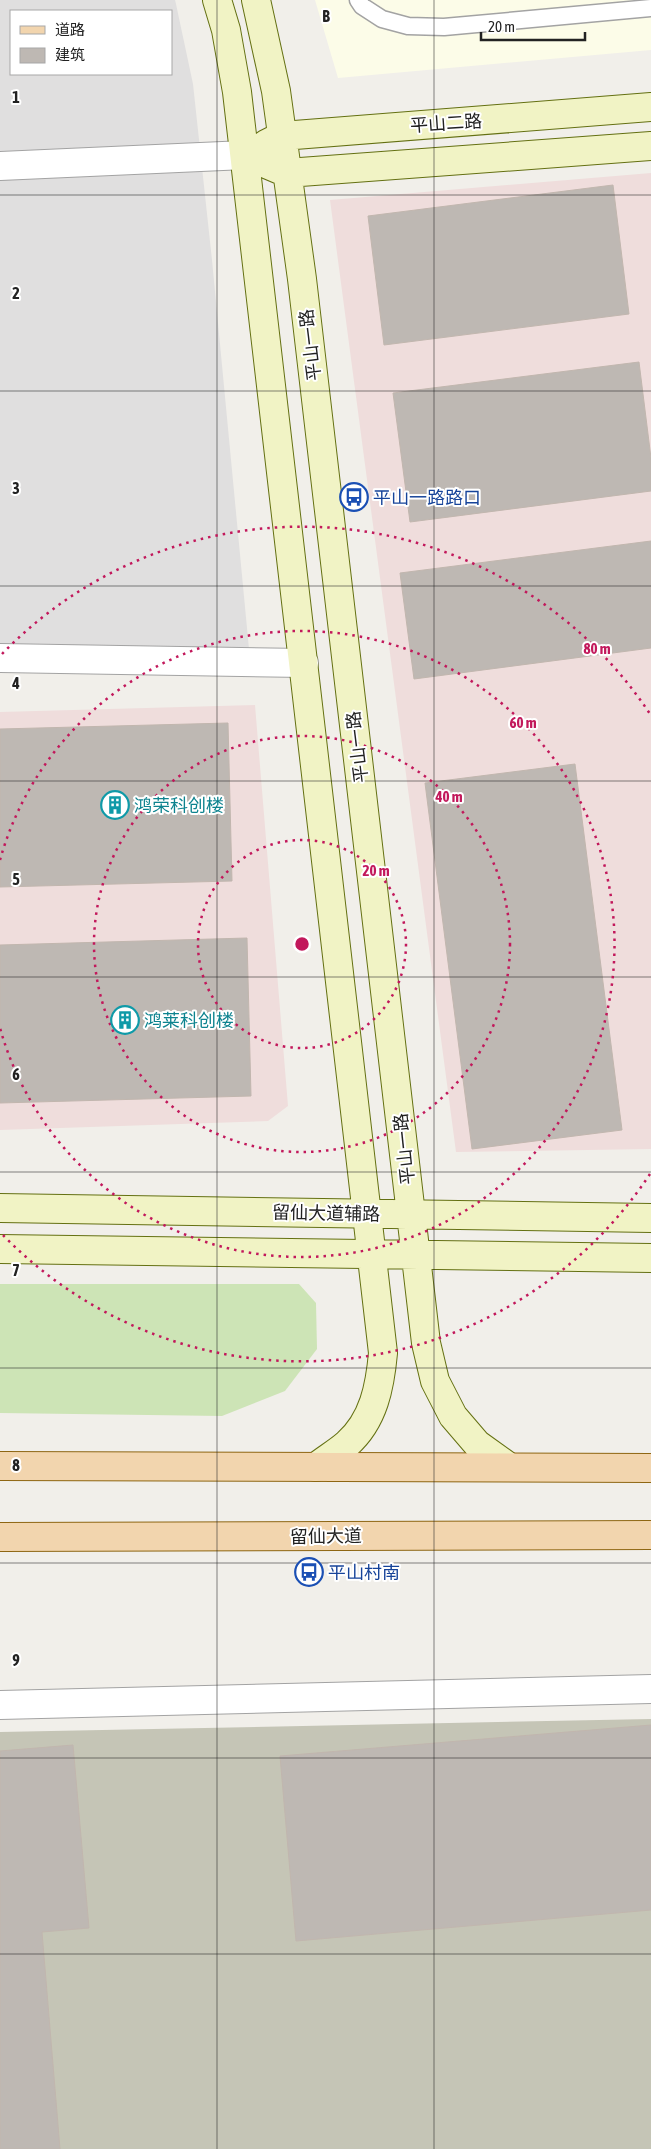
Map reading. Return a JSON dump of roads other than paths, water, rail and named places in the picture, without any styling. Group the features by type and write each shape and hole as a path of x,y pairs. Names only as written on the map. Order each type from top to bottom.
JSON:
{"main road":[{"path":"0,1466 651,1468"},
{"name":"留仙大道","path":"0,1538 651,1535"}],"street":[{"path":"217,0 226,30 237,92 245,155 383,1353 380,1386 369,1416 348,1443 316,1467"},
{"name":"平山一路","path":"256,0 271,65 303,289 426,1343 435,1381 453,1416 477,1444 509,1467"},
{"name":"平山二路","path":"0,166 245,155 282,136 651,107"},
{"name":"平山二路","path":"245,155 287,174 651,146"},
{"path":"0,658 304,663"},
{"name":"留仙大道辅路","path":"0,1208 651,1218"},
{"path":"0,1249 651,1258"},
{"path":"0,1705 651,1689"}],"lane":[{"path":"358,0 362,6 382,19 408,26 444,27 651,8"}],"place":[{"name":"平山一路路口","path":"354,497"},
{"name":"鸿荣科创楼","path":"115,805"},
{"name":"鸿莱科创楼","path":"125,1020"},
{"name":"平山村南","path":"309,1572"}]}
